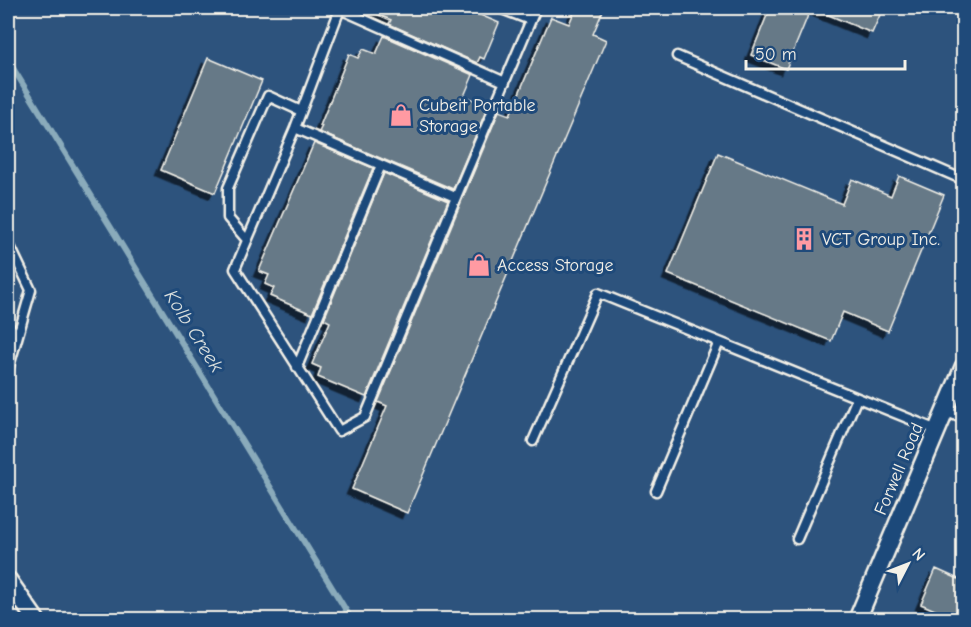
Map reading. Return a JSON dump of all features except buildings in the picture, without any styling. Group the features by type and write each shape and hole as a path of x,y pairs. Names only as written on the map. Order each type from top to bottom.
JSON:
{"street":[{"name":"Forwell Road","path":"857,620 963,366"},
{"path":"8,580 36,620"}],"lane":[{"path":"505,82 341,8 235,269 339,431 365,417 455,197 505,82 536,8"},
{"path":"499,8 531,20"},
{"path":"958,8 963,10"},
{"path":"677,56 963,180"},
{"path":"247,240 228,218 228,188 268,96 301,111"},
{"path":"294,128 455,197"},
{"path":"297,367 381,165"},
{"path":"8,242 31,290 8,370"},
{"path":"533,441 598,293 937,430"},
{"path":"8,328 18,332"},
{"path":"656,491 719,342"},
{"path":"797,539 857,398"},
{"path":"945,411 963,419"}],"waterway":[{"name":"Kolb Creek","path":"8,60 352,620"}],"place":[{"name":"Cubeit Portable Storage","path":"401,115"},
{"name":"VCT Group Inc.","path":"804,239"},
{"name":"Access Storage","path":"479,265"}]}
